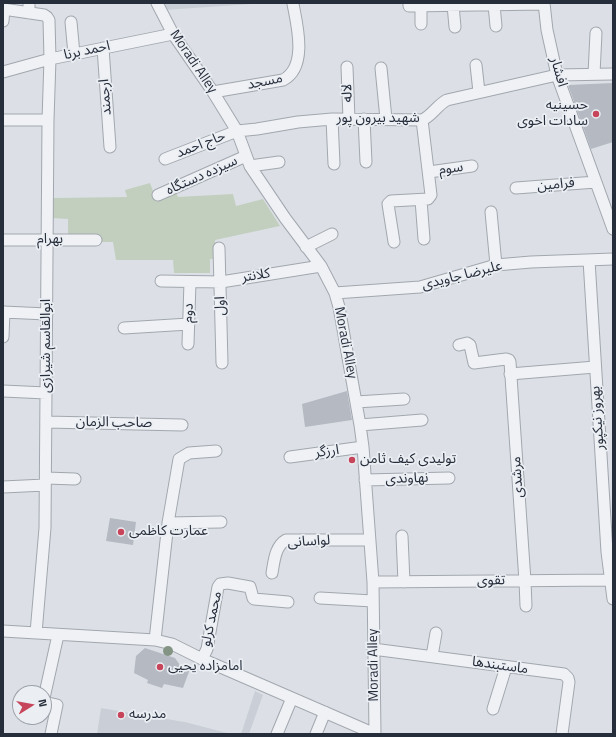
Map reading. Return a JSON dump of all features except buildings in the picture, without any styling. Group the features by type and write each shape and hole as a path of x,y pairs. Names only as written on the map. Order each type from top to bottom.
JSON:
{"street":[{"name":"Moradi Alley","path":"157,3 173,34 213,92 237,131 248,161 285,218 321,266 335,293 339,307 363,447 373,582 375,734"},
{"name":"مسجد","path":"213,92 283,80 290,77 295,70 299,44 293,4"},
{"path":"406,5 544,4"},
{"name":"افشار","path":"544,4 547,30 557,74 613,229"},
{"path":"453,5 455,27"},
{"path":"494,5 496,26"},
{"path":"421,6 421,24"},
{"name":"ابوالقاسم شیرازی","path":"4,9 29,8 44,15 49,20 50,59 48,120 46,482 45,528 36,633"},
{"path":"3,21 4,9"},
{"path":"71,22 74,54"},
{"path":"594,74 596,33"},
{"name":"احمد برنا","path":"3,72 50,59 173,34"},
{"name":"ارجمند","path":"103,48 110,147"},
{"path":"476,65 479,92"},
{"name":"لاله","path":"347,67 349,119"},
{"path":"381,68 386,119"},
{"name":"شهید بیرون پور","path":"237,131 258,130 309,120 422,120 428,118 439,104 447,100 479,92 557,74 613,74"},
{"path":"332,119 334,164"},
{"path":"364,119 366,162"},
{"path":"3,120 48,120"},
{"path":"394,242 388,204 391,201 428,199 431,195 422,120"},
{"name":"حاج احمد","path":"165,159 237,131"},
{"name":"سیزده دستگاه","path":"158,195 248,161 279,162"},
{"name":"سوم","path":"429,172 472,166"},
{"name":"فرامین","path":"516,188 596,182"},
{"path":"421,200 424,239"},
{"path":"491,212 496,265"},
{"path":"306,247 332,234"},
{"name":"بهرام","path":"3,240 96,240"},
{"name":"اول","path":"220,248 222,363"},
{"name":"علیرضا جاویدی","path":"335,293 420,287 496,265 531,262 613,259"},
{"name":"بهروز نیکپور","path":"589,260 595,367 610,552 610,580 613,598"},
{"name":"کلانتر","path":"161,281 221,282 321,266"},
{"name":"دوم","path":"188,344 190,282"},
{"path":"3,337 3,312 47,314"},
{"path":"124,328 189,324"},
{"name":"مرشدی","path":"459,345 467,343 470,345 474,363 509,360 510,362 525,580"},
{"path":"510,374 595,367"},
{"path":"3,391 46,393"},
{"path":"356,402 404,398"},
{"path":"360,425 422,420"},
{"name":"صاحب الزمان","path":"46,422 182,425"},
{"name":"ارزگر","path":"290,457 363,447"},
{"path":"155,640 168,523 179,459 188,453 216,451"},
{"name":"نهاوندی","path":"365,480 450,478"},
{"path":"3,487 75,479"},
{"path":"168,523 221,522"},
{"path":"402,536 404,582"},
{"name":"لواسانی","path":"272,573 277,551 280,545 286,540 369,540"},
{"path":"525,580 526,606"},
{"name":"تقوی","path":"373,582 610,580"},
{"name":"محمد کرلو","path":"202,658 207,649 218,587 220,584 228,583 250,587 254,599 288,602"},
{"path":"320,598 373,602"},
{"path":"3,631 155,640 172,644 375,734"},
{"path":"432,656 436,633"},
{"path":"47,685 58,635"},
{"name":"ماستبندها","path":"373,649 564,674 568,678 569,682 562,734"},
{"path":"493,709 506,667"},
{"path":"277,734 292,698"},
{"path":"51,734 57,705 52,704"},
{"path":"316,734 325,712"}],"shaded area":[{"path":"162,3 266,3 165,10"},
{"path":"255,691 263,695 249,734 241,734"},
{"name":"مدرسه","path":"101,708 185,722 231,734 97,734"}],"green space":[{"path":"150,183 156,199 175,190 178,197 233,194 236,206 263,199 280,226 215,240 216,259 210,259 210,273 174,273 173,260 116,260 113,242 99,242 68,236 68,219 52,218 53,198 127,197 125,190"}],"place":[{"name":"حسینیه سادات اخوی","path":"596,114"},
{"name":"تولیدی کیف ثامن","path":"352,460"},
{"name":"عمارت کاظمی","path":"121,532"},
{"name":"امامزاده یحیی","path":"160,667"},
{"name":"مدرسه","path":"121,715"}]}
